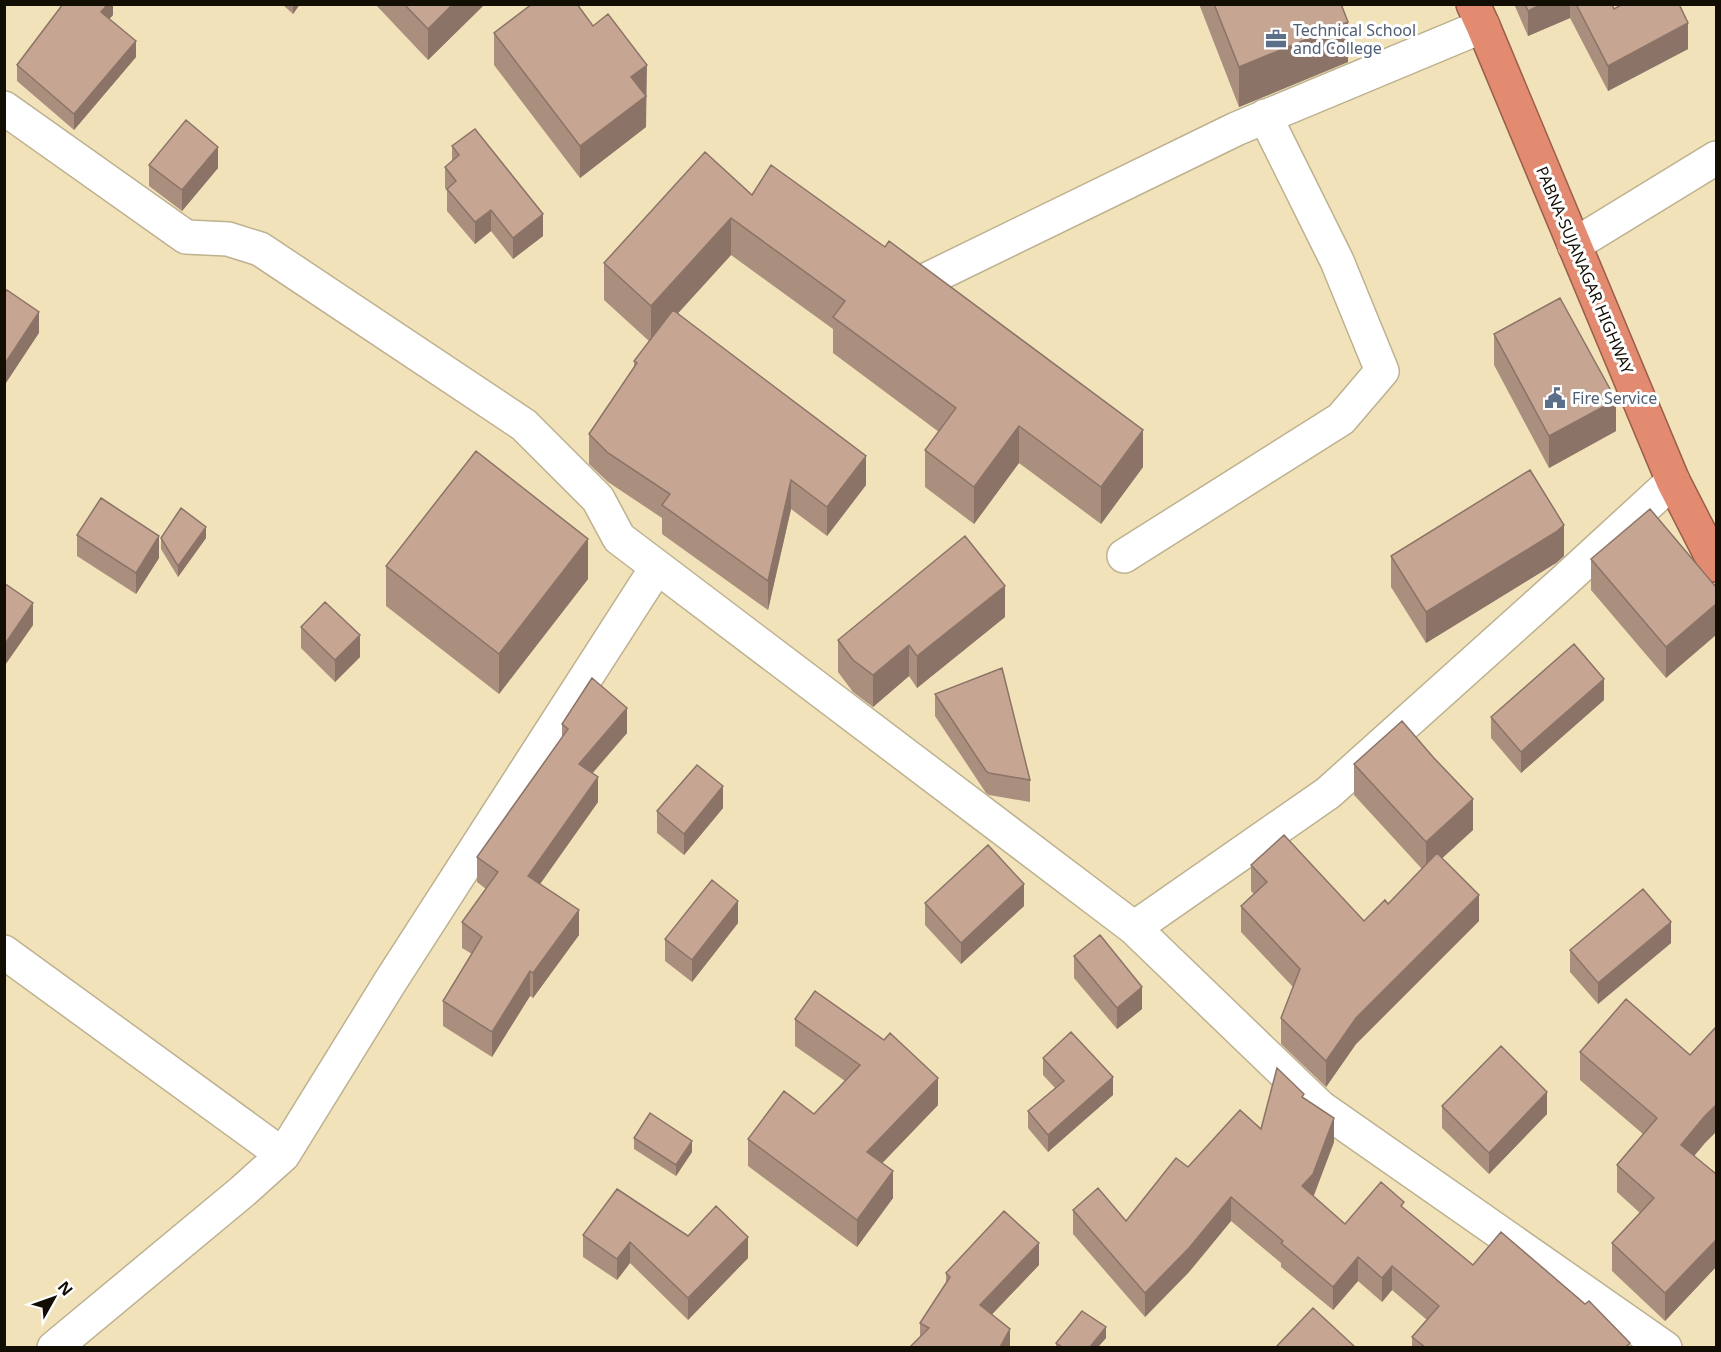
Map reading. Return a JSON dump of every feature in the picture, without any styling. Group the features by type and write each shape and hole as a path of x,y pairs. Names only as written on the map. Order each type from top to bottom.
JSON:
{"highway":[{"name":"PABNA-SUJANAGAR HIGHWAY","path":"1478,15 1673,481 1716,565"}],"street":[{"path":"924,281 1236,129 1478,15"},
{"path":"4,108 186,237 228,239 260,249 524,425 598,499 619,538 1134,928 1320,1107 1665,1347"},
{"path":"1124,556 1341,419 1382,371 1337,261 1265,116"},
{"path":"1574,245 1716,158"},
{"path":"1134,928 1328,793 1673,481"},
{"path":"54,1347 243,1191 283,1155 390,982 657,567"},
{"path":"4,952 283,1155"}],"shaded area":[{"path":"5,5 1716,5 1716,1347 5,1347"}],"building":[{"path":"63,4 108,4 101,12 136,41 74,114 17,65"},
{"path":"404,4 453,4 428,29"},
{"path":"532,4 577,4 593,26 608,14 647,65 631,77 646,96 580,146 494,33"},
{"path":"1214,4 1341,4 1348,22 1239,67"},
{"path":"1525,4 1542,4 1528,11"},
{"path":"1576,4 1612,4 1614,9 1623,4 1679,4 1688,23 1608,66"},
{"path":"186,120 218,147 182,190 149,165"},
{"path":"475,129 543,214 513,238 491,210 475,222 447,189 456,181 445,167 459,155 452,146"},
{"path":"705,152 752,195 771,165 885,247 889,241 1143,430 1101,487 1019,426 974,487 925,450 956,408 833,317 845,301 731,218 651,306 604,263"},
{"path":"7,290 39,312 4,365 4,293"},
{"name":"Fire Service","path":"1560,298 1616,400 1549,436 1494,334"},
{"path":"673,310 866,456 827,507 791,480 768,581 662,505 670,494 608,453 589,434 637,363 634,361"},
{"path":"476,451 588,539 499,654 386,566"},
{"path":"1530,470 1564,525 1426,612 1391,556"},
{"path":"101,498 159,536 136,573 77,535"},
{"path":"181,508 206,527 178,566 161,538"},
{"path":"1650,509 1716,587 1716,604 1666,647 1591,559"},
{"path":"965,536 1005,586 917,656 909,645 873,675 853,660 838,640"},
{"path":"4,583 33,603 5,644 4,643"},
{"path":"325,602 360,635 335,660 301,627"},
{"path":"1574,644 1604,679 1521,752 1491,717"},
{"path":"1002,668 1030,780 986,771 935,694"},
{"path":"592,678 627,708 579,764 598,777 528,876 579,910 533,973 530,971 492,1032 443,1001 482,937 462,922 498,872 477,857 568,729 562,724"},
{"path":"1402,721 1473,799 1426,842 1354,764"},
{"path":"697,765 723,786 684,834 657,811"},
{"path":"1284,835 1364,921 1385,900 1388,904 1437,853 1479,895 1356,1018 1326,1061 1281,1018 1300,969 1241,906 1267,882 1251,865"},
{"path":"988,845 1024,884 961,943 925,903"},
{"path":"712,880 738,901 692,960 665,939"},
{"path":"1643,889 1671,922 1598,983 1570,950"},
{"path":"1100,935 1142,987 1117,1008 1074,956"},
{"path":"815,991 884,1040 890,1033 938,1078 867,1152 893,1171 857,1220 748,1139 784,1091 814,1114 860,1065 795,1019"},
{"path":"1626,999 1690,1055 1716,1027 1716,1105 1681,1145 1716,1174 1716,1242 1665,1293 1612,1243 1654,1198 1617,1165 1657,1118 1580,1052"},
{"path":"1071,1032 1113,1077 1048,1135 1028,1111 1064,1081 1043,1058"},
{"path":"1501,1046 1547,1092 1489,1153 1442,1106"},
{"path":"1277,1068 1304,1094 1302,1097 1334,1118 1313,1174 1302,1186 1345,1224 1381,1182 1404,1202 1401,1206 1473,1265 1501,1232 1585,1304 1589,1301 1630,1343 1626,1347 1425,1347 1412,1337 1439,1306 1392,1266 1382,1278 1358,1257 1333,1287 1231,1197 1189,1248 1145,1293 1073,1210 1098,1188 1126,1221 1176,1158 1188,1167 1240,1110 1261,1129"},
{"path":"650,1113 692,1141 676,1165 634,1138"},
{"path":"617,1189 688,1236 716,1206 748,1237 688,1298 630,1242 617,1259 583,1235"},
{"path":"1004,1211 1039,1243 980,1305 1010,1329 1000,1347 910,1347 929,1328 920,1323 950,1277 946,1273"},
{"path":"1313,1308 1355,1347 1276,1347"},
{"path":"1082,1311 1106,1327 1090,1347 1062,1347 1056,1343"}],"place":[{"name":"Technical School and College","path":"1276,39"},
{"name":"Fire Service","path":"1555,398"}]}
